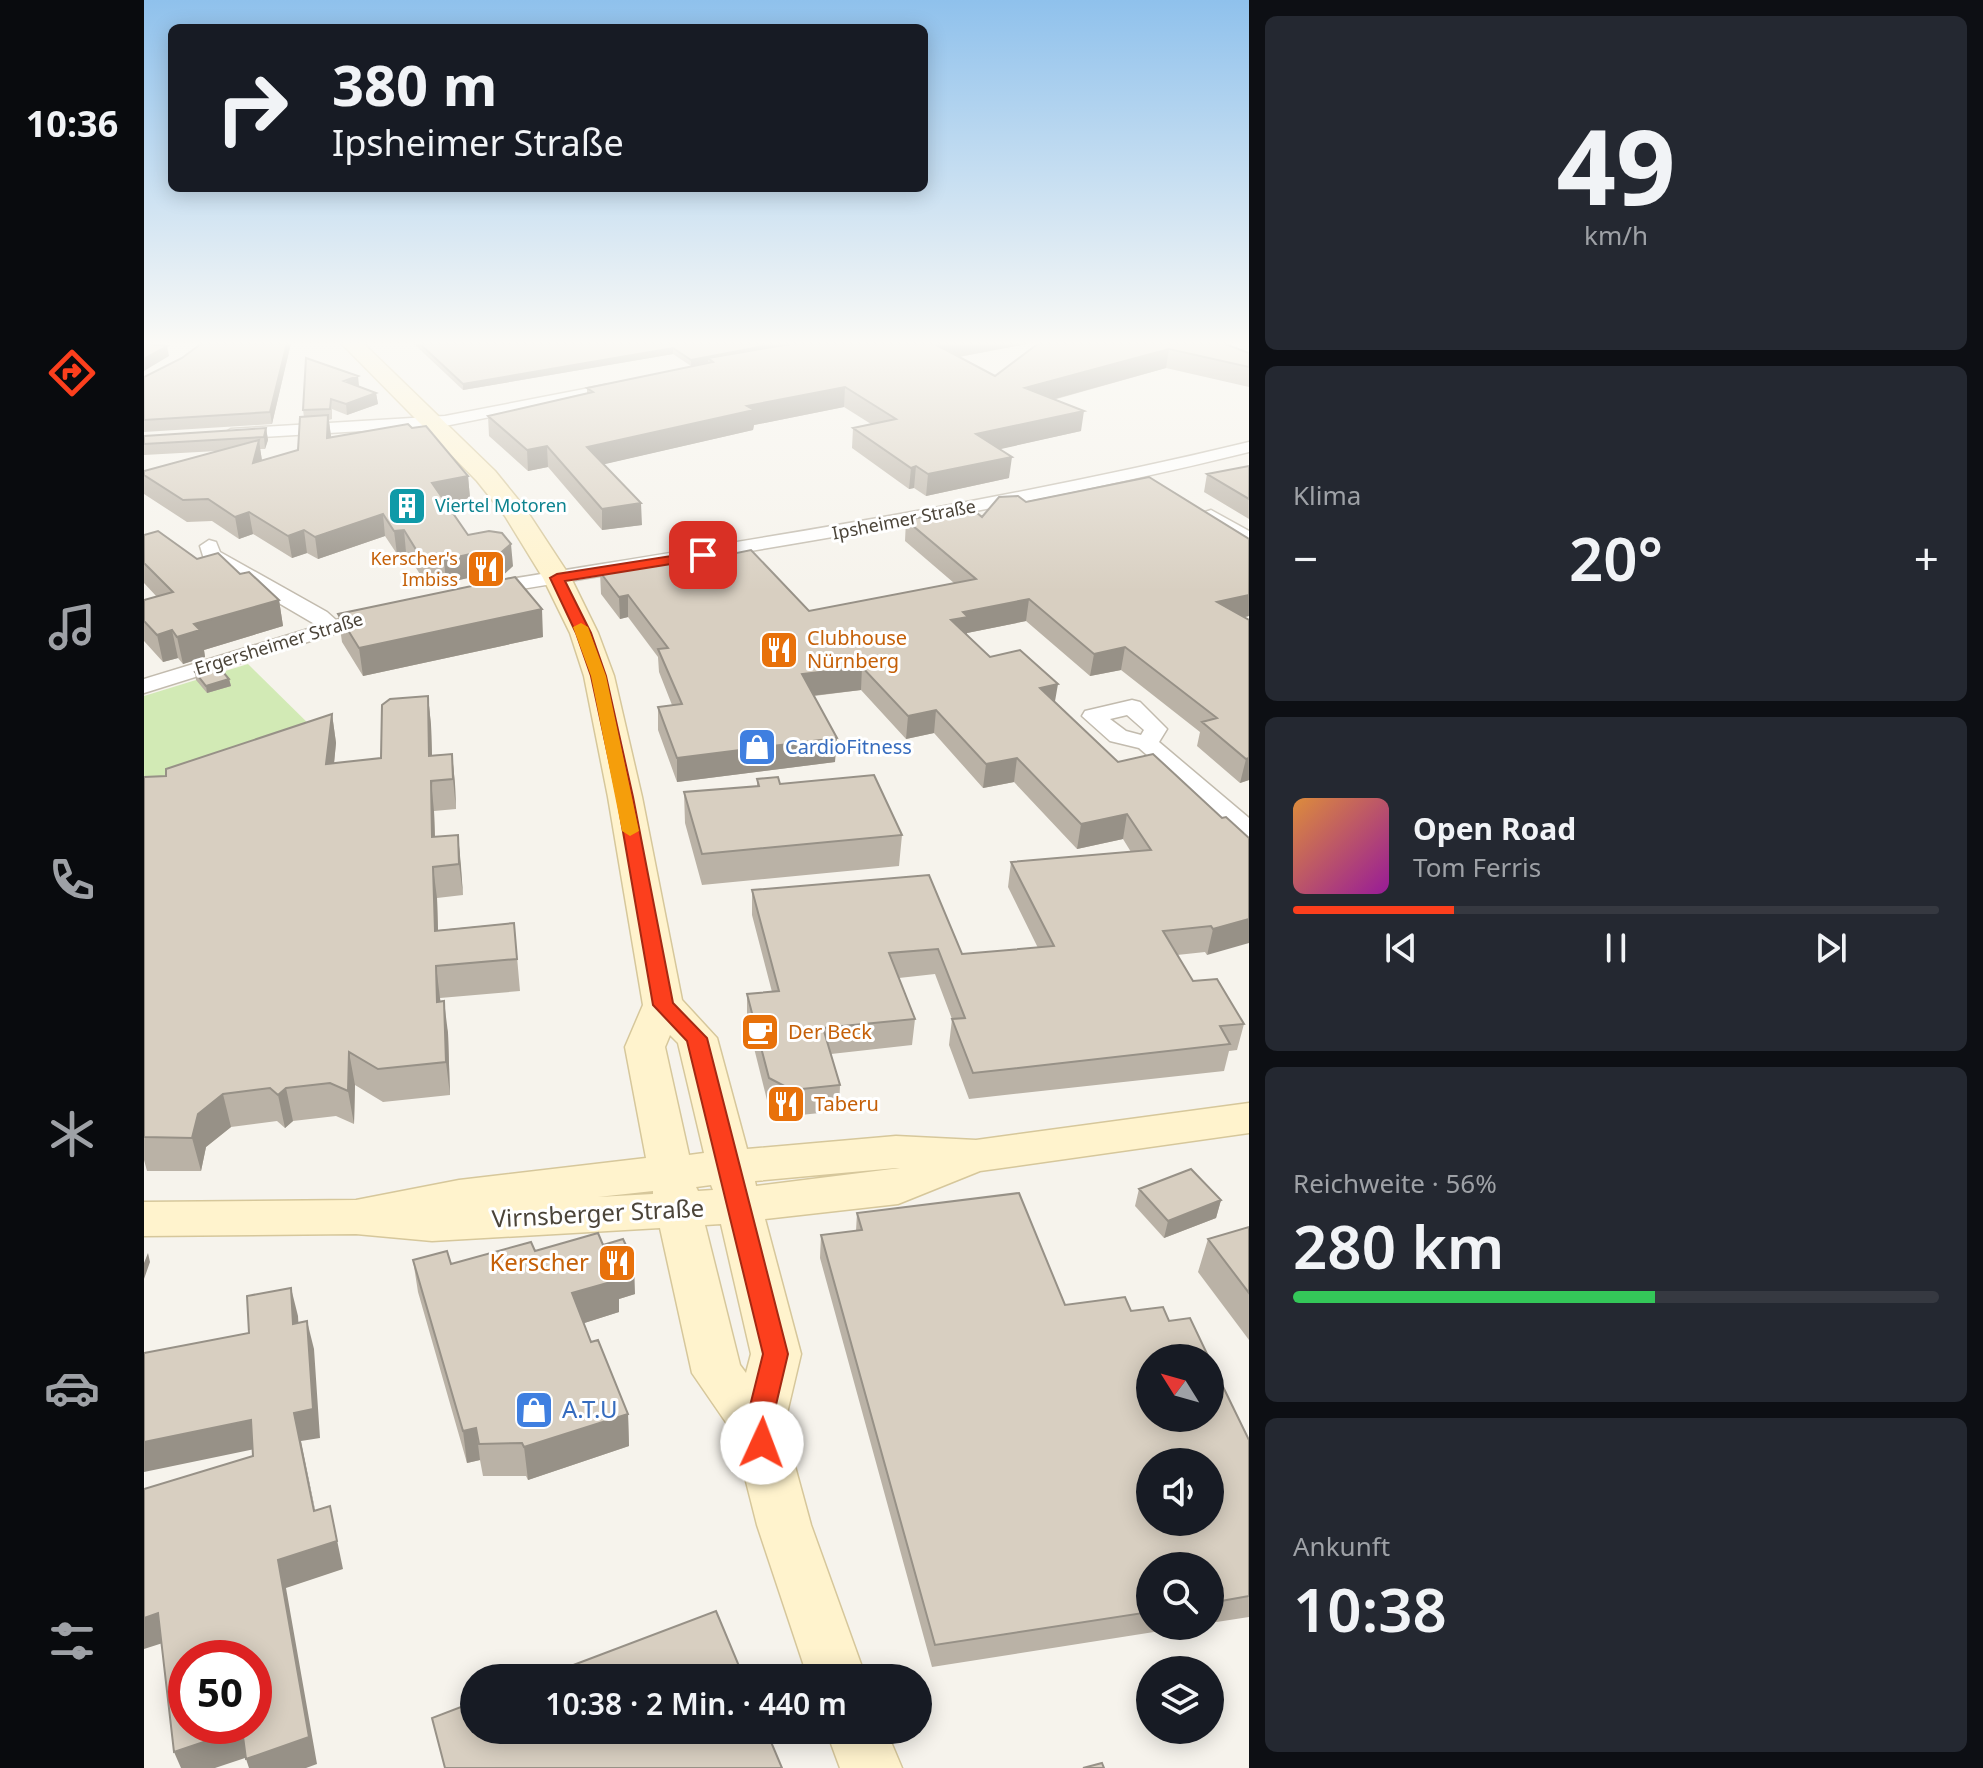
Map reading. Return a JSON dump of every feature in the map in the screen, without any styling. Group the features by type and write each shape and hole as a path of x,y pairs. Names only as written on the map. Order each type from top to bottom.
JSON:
{"main road":[{"path":"435,426 509,504 557,578 584,633 599,676 625,797 663,1005 645,1047 717,1373 758,1426 784,1525 832,1664"},
{"path":"663,1005 697,1038 776,1354 758,1426"},
{"name":"Virnsberger Straße","path":"144,1219 356,1217 432,1223 734,1186 898,1187 976,1156 1249,1118"},
{"path":"862,1744 871,1768"}],"street":[{"path":"212,436 390,426"},
{"name":"Ipsheimer Straße","path":"557,578 832,533 1139,474 1249,447"},
{"path":"1139,474 1167,490"},
{"path":"1194,506 1249,539"},
{"path":"209,546 211,555 320,616 332,627"},
{"path":"471,592 557,578"},
{"name":"Ergersheimer Straße","path":"144,686 393,609"},
{"path":"1147,743 1249,831"}],"green space":[{"path":"248,664 319,734 144,793 144,696"}],"building":[{"path":"299,426 328,426 327,438 399,426 426,426 468,476 432,483 468,535 489,531 502,533 511,544 497,556 479,552 444,560 420,556 404,530 394,531 383,514 315,537 304,530 288,536 249,512 235,517 208,499 183,500 144,475 144,471 259,440 253,463 298,450"},
{"path":"499,426 684,426 587,447 641,503 602,509 547,446 527,450"},
{"path":"1016,426 976,434 1012,457 928,474 916,466 911,468 853,428"},
{"path":"266,428 264,437 144,444 144,436"},
{"path":"1249,466 1249,499 1207,474"},
{"path":"1149,477 1249,539 1249,595 1217,602 1249,620 1249,758 1246,759 1202,722 1217,718 1125,647 1094,654 1029,599 963,612 968,617 951,620 990,657 1020,650 1058,684 1040,688 1118,762 1153,754 1222,818 1226,817 1249,838 1249,919 1213,929 1211,926 1163,931 1193,981 1217,979 1244,1024 1220,1026 1230,1044 973,1073 952,1019 965,1018 938,949 889,953 915,1019 823,1028 840,1085 792,1090 769,1078 747,994 779,991 752,890 929,875 962,954 1054,946 1011,862 1151,850 1127,814 1081,824 1017,758 986,764 936,710 908,716 862,667 802,674 837,738 677,758 658,707 682,704 658,649 668,648 628,595 619,597 600,572 733,548 737,553 751,550 809,611 976,579 906,520 971,508 982,517 999,497 1018,496 1026,502"},
{"path":"158,531 197,559 218,553 240,574 249,572 279,600 194,624 200,630 177,637 172,630 157,635 144,621 144,600 173,592 144,563 144,535"},
{"path":"515,577 542,609 359,648 338,614"},
{"path":"217,665 229,679 206,686 195,672"},
{"path":"428,696 429,756 452,754 453,779 431,781 432,837 458,835 459,864 433,867 435,931 514,923 517,959 436,966 437,1002 444,1001 446,1062 378,1069 349,1052 348,1091 330,1083 286,1088 278,1095 270,1088 223,1094 198,1114 192,1138 144,1137 144,777 166,776 166,769 332,714 326,764 381,758 382,705 390,699"},
{"path":"874,775 902,835 702,854 684,792 759,786 757,779 778,777 780,784"},
{"path":"1191,1169 1221,1200 1168,1221 1139,1189"},
{"path":"1019,1193 1065,1305 1125,1297 1131,1311 1163,1307 1169,1321 1190,1318 1202,1344 1136,1344 1136,1432 1224,1432 1224,1389 1249,1440 1249,1596 1224,1600 1224,1552 1136,1552 1136,1614 935,1645 821,1235 862,1230 857,1213"},
{"path":"1249,1227 1249,1293 1208,1239"},
{"name":"A.T.U","path":"598,1233 603,1245 623,1239 634,1262 613,1268 618,1280 572,1293 591,1342 598,1340 628,1414 524,1447 522,1443 479,1444 476,1428 463,1431 413,1260 447,1251 451,1264 531,1242 535,1251"},
{"path":"291,1288 293,1324 307,1321 313,1409 294,1413 314,1511 330,1506 337,1541 278,1560 309,1737 246,1759 244,1744 272,1744 272,1640 168,1640 168,1700 158,1613 144,1618 144,1489 253,1456 251,1420 144,1442 144,1353 249,1333 247,1296"},
{"path":"716,1611 738,1664 576,1664"},
{"path":"460,1707 460,1744 772,1744 782,1768 445,1768 432,1718"},
{"path":"173,1744 198,1744 174,1752"},
{"path":"1102,1763 1104,1768 1083,1768"}],"slow traffic":[{"path":"581,627 599,676 630,831"}],"place":[{"name":"Viertel Motoren","path":"407,506"},
{"name":"Kerscher's Imbiss","path":"486,569"},
{"name":"Clubhouse Nürnberg","path":"779,650"},
{"name":"CardioFitness","path":"757,747"},
{"name":"Der Beck","path":"760,1032"},
{"name":"Taberu","path":"786,1104"},
{"name":"Kerscher","path":"617,1263"},
{"name":"A.T.U","path":"534,1410"}],"route":[{"path":"703,555 557,578 584,633 599,676 625,797 645,920 663,1005 697,1038 776,1354 758,1426 762,1443"}]}
